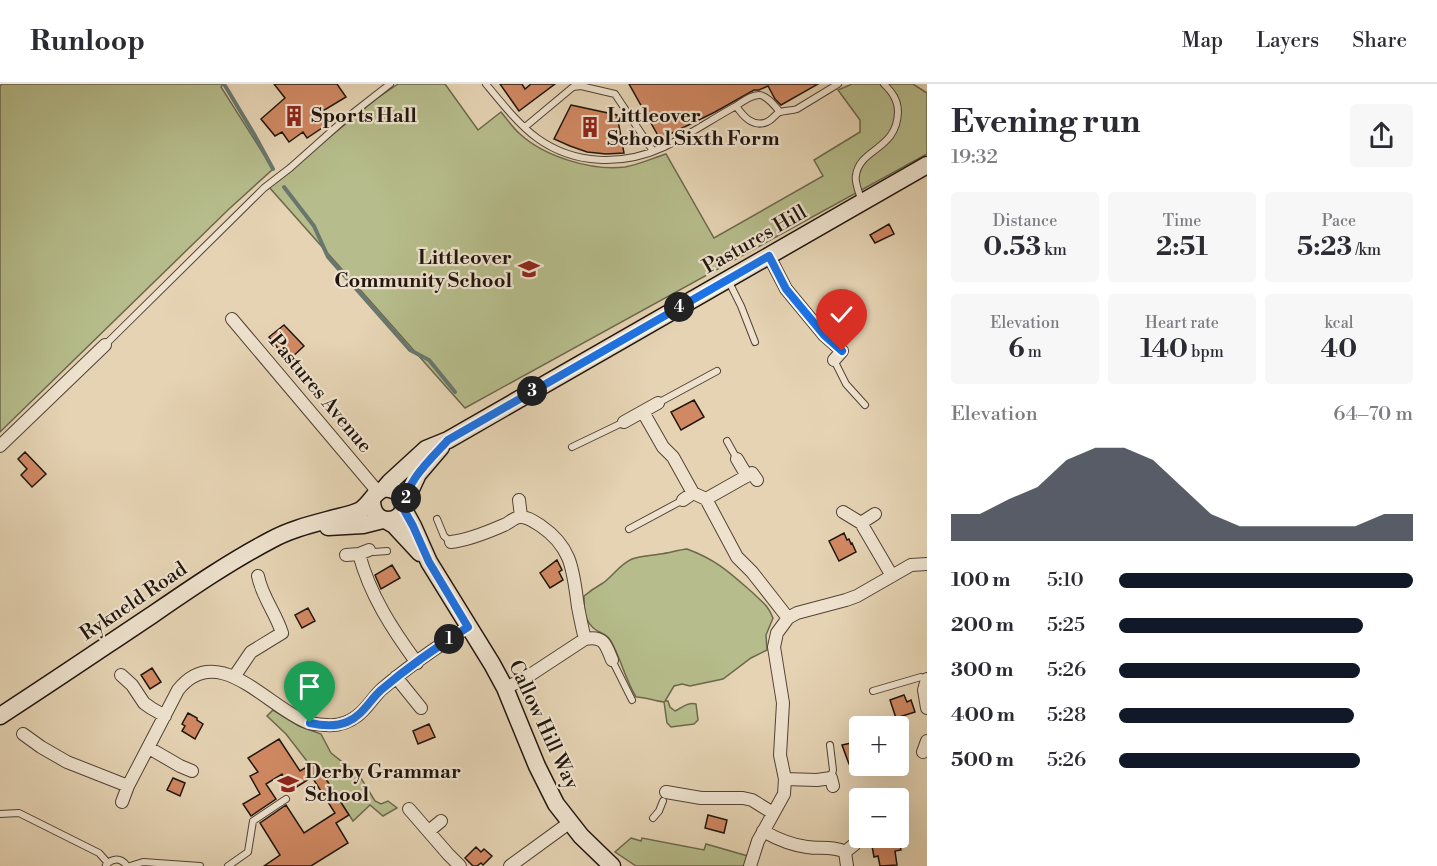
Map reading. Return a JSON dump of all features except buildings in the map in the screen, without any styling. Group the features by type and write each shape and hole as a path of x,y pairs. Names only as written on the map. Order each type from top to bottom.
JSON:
{"street":[{"name":"Pastures Hill","path":"378,494 426,449 448,440 927,165"},
{"path":"769,256 786,289 824,335 842,351 834,360"},
{"name":"Pastures Avenue","path":"232,319 378,494"},
{"path":"0,446 105,345"},
{"path":"624,422 658,403"},
{"path":"643,412 663,447 673,457 688,497 706,499 752,478 737,459"},
{"name":"Pastures Hill","path":"403,506 418,474 448,440"},
{"path":"394,490 399,494 403,506 400,515 385,520 376,515 372,508 378,494 394,490"},
{"name":"Rykneld Road","path":"0,716 205,580 271,540 295,529 359,511 378,494"},
{"path":"706,499 737,557 752,572 788,618"},
{"path":"519,500 521,516"},
{"name":"Callow Hill Way","path":"403,506 429,562 505,688 542,777 556,804 569,823 612,866"},
{"path":"843,512 861,523 891,576"},
{"path":"861,523 875,514"},
{"path":"451,542 462,541 521,516 545,529 566,552 573,568 585,639"},
{"name":"Rykneld Road","path":"295,529 363,525 385,520"},
{"name":"Callow Hill Way","path":"385,520 429,562"},
{"path":"353,553 394,631 417,663"},
{"path":"750,866 758,841 784,794 785,779 780,754 783,703 774,647 777,633 788,618 797,612 857,596 911,566 927,564"},
{"path":"234,677 251,651 282,633 260,587 258,576"},
{"path":"122,802 178,690 190,677 208,671 219,672 234,677 302,720 330,726 339,725 356,717 374,696 396,677 437,646 468,627"},
{"path":"505,688 524,679 585,639 601,640 612,660"},
{"path":"121,675 132,685 144,703 165,716"},
{"path":"396,677 421,708"},
{"path":"927,679 924,690 927,708"},
{"path":"23,734 68,762 128,786"},
{"path":"148,748 192,771"},
{"path":"785,779 832,782"},
{"path":"666,791 701,798 743,798 752,800 773,813"},
{"path":"410,809 460,866"},
{"path":"429,831 441,821"},
{"path":"510,866 569,823"},
{"path":"763,831 791,844 807,848 840,849 844,852 847,866"},
{"path":"844,852 850,848"}],"lane":[{"path":"105,345 264,188 390,84"},
{"path":"486,84 535,136 551,147 586,159 627,159 664,147 756,94 768,98 780,112"},
{"path":"736,106 751,122 759,125 768,122 780,112 797,109 838,84"},
{"path":"862,202 855,178 858,168 865,158 892,135 898,121 898,105 892,92 884,84"},
{"path":"525,127 573,87 580,86 615,94 653,151"},
{"path":"728,280 755,342"},
{"path":"834,360 846,384 865,405"},
{"path":"658,403 717,371"},
{"path":"572,447 624,422"},
{"path":"727,441 737,459"},
{"path":"629,529 688,497"},
{"path":"437,519 444,536 451,542"},
{"path":"353,553 387,551"},
{"path":"612,660 632,699"},
{"path":"873,691 921,677 927,679"},
{"path":"830,745 832,782"},
{"path":"653,818 666,791"},
{"path":"228,866 248,852 253,821 286,799"},
{"path":"0,814 19,813 99,853 107,865 113,860 119,860 129,866 143,862 200,866"}],"green space":[{"path":"2,84 223,84 221,87 273,169 0,432 0,86"},
{"path":"398,84 445,84 478,130 501,112 517,132 530,142 570,161 612,168 625,167 666,154 714,238 823,176 814,160 860,132 860,120 838,90 852,84 913,84 927,93 927,154 465,408 269,187 376,99"},
{"path":"687,549 715,562 730,573 764,604 773,618 766,635 767,650 751,658 723,679 690,686 682,684 674,686 665,701 668,701 670,707 675,711 687,705 696,704 698,720 694,724 671,727 667,723 664,702 636,697 611,641 606,635 592,627 587,619 584,596 632,559"},
{"path":"273,710 299,726 321,734 331,753 359,775 375,801 381,804 388,801 397,808 383,816 370,805 353,821 315,762 310,765 286,734 267,716"},
{"path":"631,838 704,850 706,844 748,856 745,866 636,866 615,852"}],"waterway":[{"path":"224,84 273,169"},
{"path":"284,187 314,226 328,257 410,350 429,360 455,392"}],"place":[{"name":"Sports Hall","path":"294,116"},
{"name":"Littleover School Sixth Form","path":"590,127"},
{"name":"Littleover Community School","path":"529,269"},
{"name":"Derby Grammar School","path":"288,784"}],"route":[{"path":"310,723 339,725 356,717 374,696 396,677 437,646 468,627 429,562 403,508 411,485 418,474 448,440 769,256 786,289 824,335 842,351"}]}
